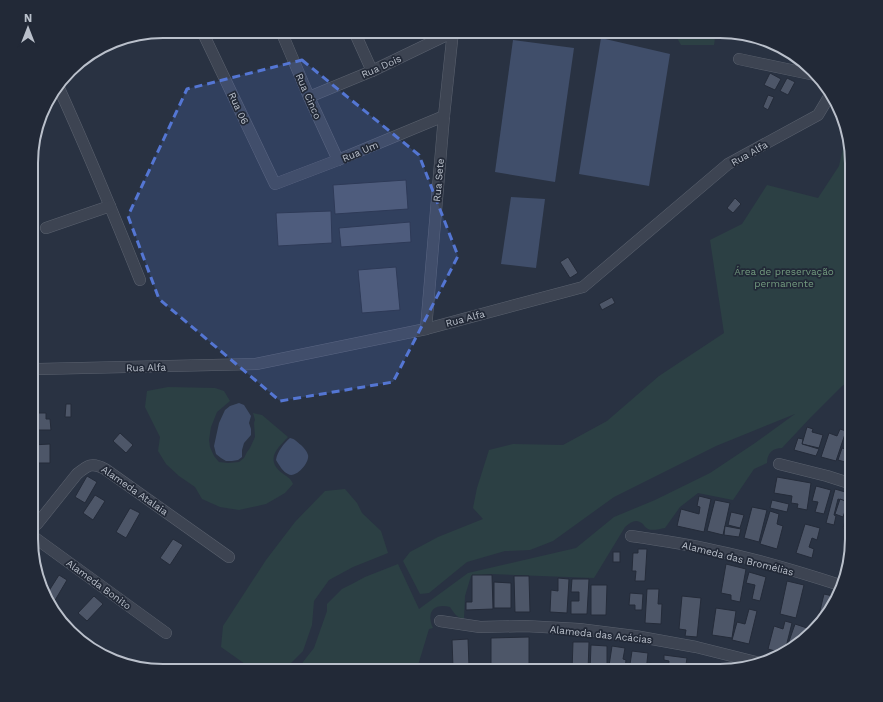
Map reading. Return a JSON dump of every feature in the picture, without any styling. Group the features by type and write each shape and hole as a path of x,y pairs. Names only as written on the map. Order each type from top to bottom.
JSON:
{"street":[{"name":"Rua 06","path":"205,38 275,184"},
{"name":"Rua Cinco","path":"284,38 338,160"},
{"path":"357,38 372,70"},
{"name":"Rua Dois","path":"309,97 372,70 440,38"},
{"name":"Rua Sete","path":"426,329 444,116 452,38"},
{"path":"739,58 806,73"},
{"path":"61,92 79,131 140,280"},
{"name":"Rua Alfa","path":"38,369 256,364 426,329 583,287 728,164 818,115 827,100"},
{"name":"Rua Um","path":"275,184 338,160 444,116"},
{"path":"46,228 110,206"},
{"name":"Alameda Atalaia","path":"38,523 83,468 90,464 97,464 229,557"},
{"path":"779,464 845,482"},
{"name":"Alameda das Bromélias","path":"631,536 674,542 757,560 836,584"},
{"name":"Alameda Bonito","path":"38,540 166,633"},
{"name":"Alameda das Acácias","path":"440,621 480,627 525,626 635,636 696,647 750,660"}],"highlighted area":[{"path":"302,60 419,155 458,256 393,382 280,401 159,299 128,216 187,89"}],"green space":[{"path":"677,38 715,38 714,45 681,45"},
{"name":"Área de preservação permanente","path":"844,145 845,384 782,448 773,450 769,454 767,463 754,469 733,500 698,493 680,507 665,528 650,530 638,521 631,522 625,527 594,578 492,574 471,576 465,596 464,619 454,613 450,607 439,606 432,610 430,618 433,628 429,629 418,664 301,664 314,648 327,611 327,604 342,589 365,577 398,564 419,609 468,573 576,548 614,517 655,500 710,473 795,414 716,446 614,497 553,541 530,550 505,551 467,562 429,593 420,594 403,561 410,552 438,537 483,519 473,508 477,488 489,450 513,444 563,445 607,421 659,376 724,333 710,240 742,224 767,185 818,198 839,166"},
{"path":"168,387 215,388 224,391 230,401 217,412 211,427 209,440 214,456 219,462 239,462 244,458 255,437 255,420 253,413 262,415 288,437 274,454 274,463 293,484 285,493 266,504 239,510 220,507 202,499 195,487 179,476 166,464 158,451 160,437 145,407 147,391"},
{"path":"345,489 357,503 362,513 381,531 388,553 353,567 329,580 314,601 312,625 303,651 290,664 245,664 221,647 223,626 266,560 295,522 325,491"}],"water":[{"path":"601,38 670,54 649,186 579,174"},
{"path":"513,40 574,48 555,182 495,172"},
{"path":"511,197 545,199 536,268 501,264"},
{"path":"239,403 244,405 251,416 249,423 251,435 244,443 242,457 238,460 226,461 216,454 214,446 219,423 225,410 230,406"},
{"path":"290,438 301,445 308,455 307,462 302,469 291,475 284,472 276,460 281,448"}],"building":[{"path":"770,73 781,79 775,90 764,85"},
{"path":"787,78 795,82 788,95 780,91"},
{"path":"768,95 774,97 768,110 763,107"},
{"path":"406,180 408,209 335,214 333,185"},
{"path":"735,198 741,204 733,213 727,208"},
{"path":"331,211 332,243 278,246 276,213"},
{"path":"410,222 411,242 341,247 339,228"},
{"path":"568,257 578,273 570,278 560,262"},
{"path":"396,267 400,310 362,313 358,270"},
{"path":"612,297 615,303 602,310 599,304"},
{"path":"66,404 71,404 71,417 65,417"},
{"path":"38,413 46,413 46,419 50,419 51,430 38,430"},
{"path":"807,427 813,429 812,432 823,435 819,448 802,444"},
{"path":"840,429 845,431 836,461 821,457 829,433 837,436"},
{"path":"120,433 133,445 126,453 113,441"},
{"path":"798,438 803,439 802,444 819,449 816,456 794,450"},
{"path":"50,444 50,463 38,463 38,445"},
{"path":"842,448 845,449 845,462 838,460"},
{"path":"87,476 97,482 85,503 75,497"},
{"path":"777,477 811,483 807,510 797,508 798,504 791,503 792,496 774,493"},
{"path":"816,486 831,490 824,514 815,512 818,502 812,501"},
{"path":"835,489 845,492 845,501 838,499 834,515 836,516 834,525 826,523"},
{"path":"95,495 105,501 93,520 83,513"},
{"path":"699,496 711,499 704,532 677,526 681,509 699,514 700,507 697,506"},
{"path":"840,499 845,501 845,511 843,517 835,514"},
{"path":"715,500 730,503 723,535 707,531"},
{"path":"772,500 789,504 787,512 770,508"},
{"path":"752,507 767,510 759,542 744,538"},
{"path":"130,508 140,513 126,538 116,532"},
{"path":"770,511 779,514 777,524 783,526 777,549 760,544"},
{"path":"731,512 744,515 740,528 728,525"},
{"path":"805,524 820,528 817,540 812,538 809,547 814,549 812,558 796,553"},
{"path":"725,526 741,529 739,537 724,535"},
{"path":"173,539 183,545 170,565 160,558"},
{"path":"638,549 647,549 645,581 635,581 636,571 632,571 633,553 638,553"},
{"path":"613,552 620,552 620,562 613,562"},
{"path":"726,564 746,569 740,602 731,600 731,595 721,593"},
{"path":"749,572 766,577 760,601 752,599 755,585 746,583"},
{"path":"59,575 67,580 55,601 49,590"},
{"path":"472,575 492,575 493,609 466,610 466,602 472,602"},
{"path":"514,576 529,576 530,612 515,612"},
{"path":"558,578 569,579 567,613 550,612 551,590 558,591"},
{"path":"572,579 589,579 587,614 571,614 571,601 579,601 579,592 571,592"},
{"path":"787,581 804,585 796,618 780,614"},
{"path":"494,582 511,583 511,608 494,608"},
{"path":"591,585 607,585 606,615 591,615"},
{"path":"647,589 659,589 658,604 662,604 661,624 645,623"},
{"path":"630,593 643,594 642,610 635,610 635,605 629,605"},
{"path":"824,594 831,596 824,608 819,614"},
{"path":"94,596 103,604 87,621 78,613"},
{"path":"682,596 701,598 697,637 685,636 686,630 679,629"},
{"path":"716,608 736,611 732,638 712,635"},
{"path":"749,609 757,611 749,644 732,640 737,622 745,624"},
{"path":"785,621 792,623 787,644 775,651 768,649 774,626 783,629"},
{"path":"795,624 807,628 802,633 788,643"},
{"path":"529,637 529,664 491,664 491,638"},
{"path":"468,639 469,664 453,664 452,640"},
{"path":"573,642 589,642 588,664 572,664"},
{"path":"591,645 607,646 607,664 590,664"},
{"path":"612,646 625,648 623,659 626,660 626,664 609,664"},
{"path":"632,651 648,653 647,664 630,664"},
{"path":"664,655 687,658 686,664 669,664 669,661 664,660"}]}
